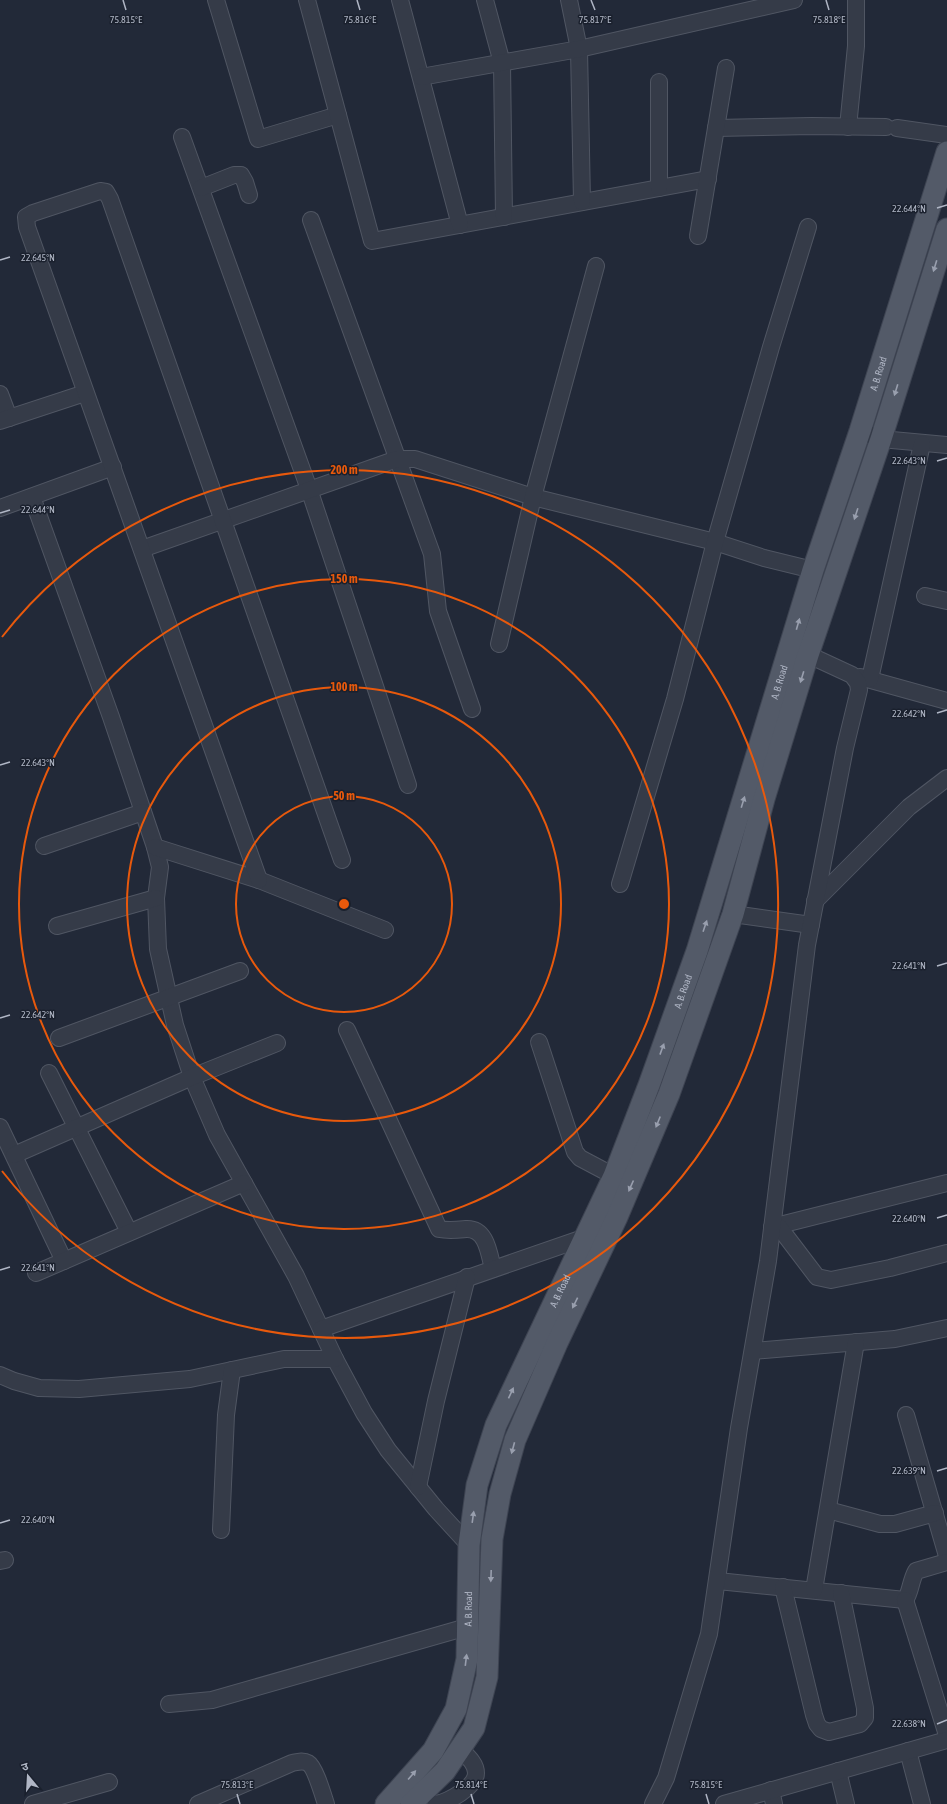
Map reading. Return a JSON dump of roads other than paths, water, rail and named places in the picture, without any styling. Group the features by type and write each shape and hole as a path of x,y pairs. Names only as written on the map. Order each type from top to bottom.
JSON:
{"main road":[{"name":"A. B. Road","path":"424,1803 461,1750 474,1728 487,1677 492,1539 500,1494 515,1440 556,1343 617,1217 647,1150 669,1094 734,914 800,651 813,570 860,431 947,152"},
{"name":"A. B. Road","path":"386,1804 433,1751 456,1709 467,1659 469,1545 477,1485 496,1425 614,1176 628,1142 710,910 782,672 800,651 881,439 947,229"}],"street":[{"path":"216,0 258,139 338,114"},
{"path":"307,0 372,241 708,179"},
{"path":"400,0 460,225"},
{"path":"485,0 502,63 504,217"},
{"path":"569,0 579,49 582,202"},
{"path":"421,77 579,49 794,0"},
{"path":"848,127 856,46 856,0"},
{"path":"698,236 726,68"},
{"path":"659,82 659,188"},
{"path":"716,128 812,126 884,127 947,135"},
{"path":"182,137 309,490 408,785"},
{"path":"200,188 234,175 241,175 249,195"},
{"path":"259,880 27,227 26,217 32,213 100,191 106,192 110,199 342,860"},
{"path":"311,220 432,554 438,611 472,709"},
{"path":"620,884 674,699 715,542 771,347 808,227"},
{"path":"499,644 533,496 596,266"},
{"path":"0,394 4,420 85,393"},
{"path":"860,431 881,439 922,444 947,445"},
{"path":"870,680 922,444"},
{"path":"142,549 397,459 427,462 533,496 715,542 764,558 813,570"},
{"path":"0,508 113,467"},
{"path":"32,497 109,710 155,847 160,867 156,898 158,949 174,1025 192,1077 217,1135 296,1276 335,1359 364,1413 388,1450 469,1545"},
{"path":"925,596 947,601"},
{"path":"800,651 852,675 947,701"},
{"path":"653,1804 666,1778 709,1634 718,1581 739,1428 757,1333 768,1261 776,1227 811,925 845,748 859,690 858,683 852,675"},
{"path":"815,901 909,807 947,778"},
{"path":"44,846 143,812"},
{"path":"155,847 259,880 385,930"},
{"path":"57,926 156,898"},
{"path":"734,914 811,925"},
{"path":"59,1038 168,996 240,971"},
{"path":"348,1030 439,1229 448,1231 469,1229 479,1232 484,1238 493,1268"},
{"path":"539,1042 575,1152 580,1158 614,1176"},
{"path":"14,1155 192,1077 277,1044"},
{"path":"50,1073 129,1232"},
{"path":"0,1127 64,1261"},
{"path":"36,1273 244,1183"},
{"path":"776,1227 947,1183"},
{"path":"776,1227 817,1277 831,1280 890,1268 947,1253"},
{"path":"321,1329 586,1236"},
{"path":"418,1487 436,1401 467,1277"},
{"path":"753,1351 895,1338 947,1328"},
{"path":"814,1590 856,1342"},
{"path":"0,1374 14,1381 40,1388 79,1389 190,1379 284,1359 335,1359"},
{"path":"221,1530 226,1415 232,1370"},
{"path":"906,1415 947,1556"},
{"path":"828,1510 880,1524 895,1524 934,1513"},
{"path":"905,1600 909,1595 910,1581 916,1572 947,1562"},
{"path":"718,1581 905,1600"},
{"path":"783,1587 814,1715 817,1724 821,1729 829,1732 860,1724 865,1718 865,1708 841,1593"},
{"path":"905,1600 947,1735"},
{"path":"169,1704 212,1700 467,1627"},
{"path":"724,1804 772,1797 838,1771 947,1740"},
{"path":"424,1803 445,1803 473,1782 476,1774 474,1765 461,1750"},
{"path":"908,1751 922,1804"},
{"path":"198,1804 292,1763 301,1761 308,1763 312,1768 326,1804"},
{"path":"838,1771 846,1804"},
{"path":"32,1804 109,1782"}]}
